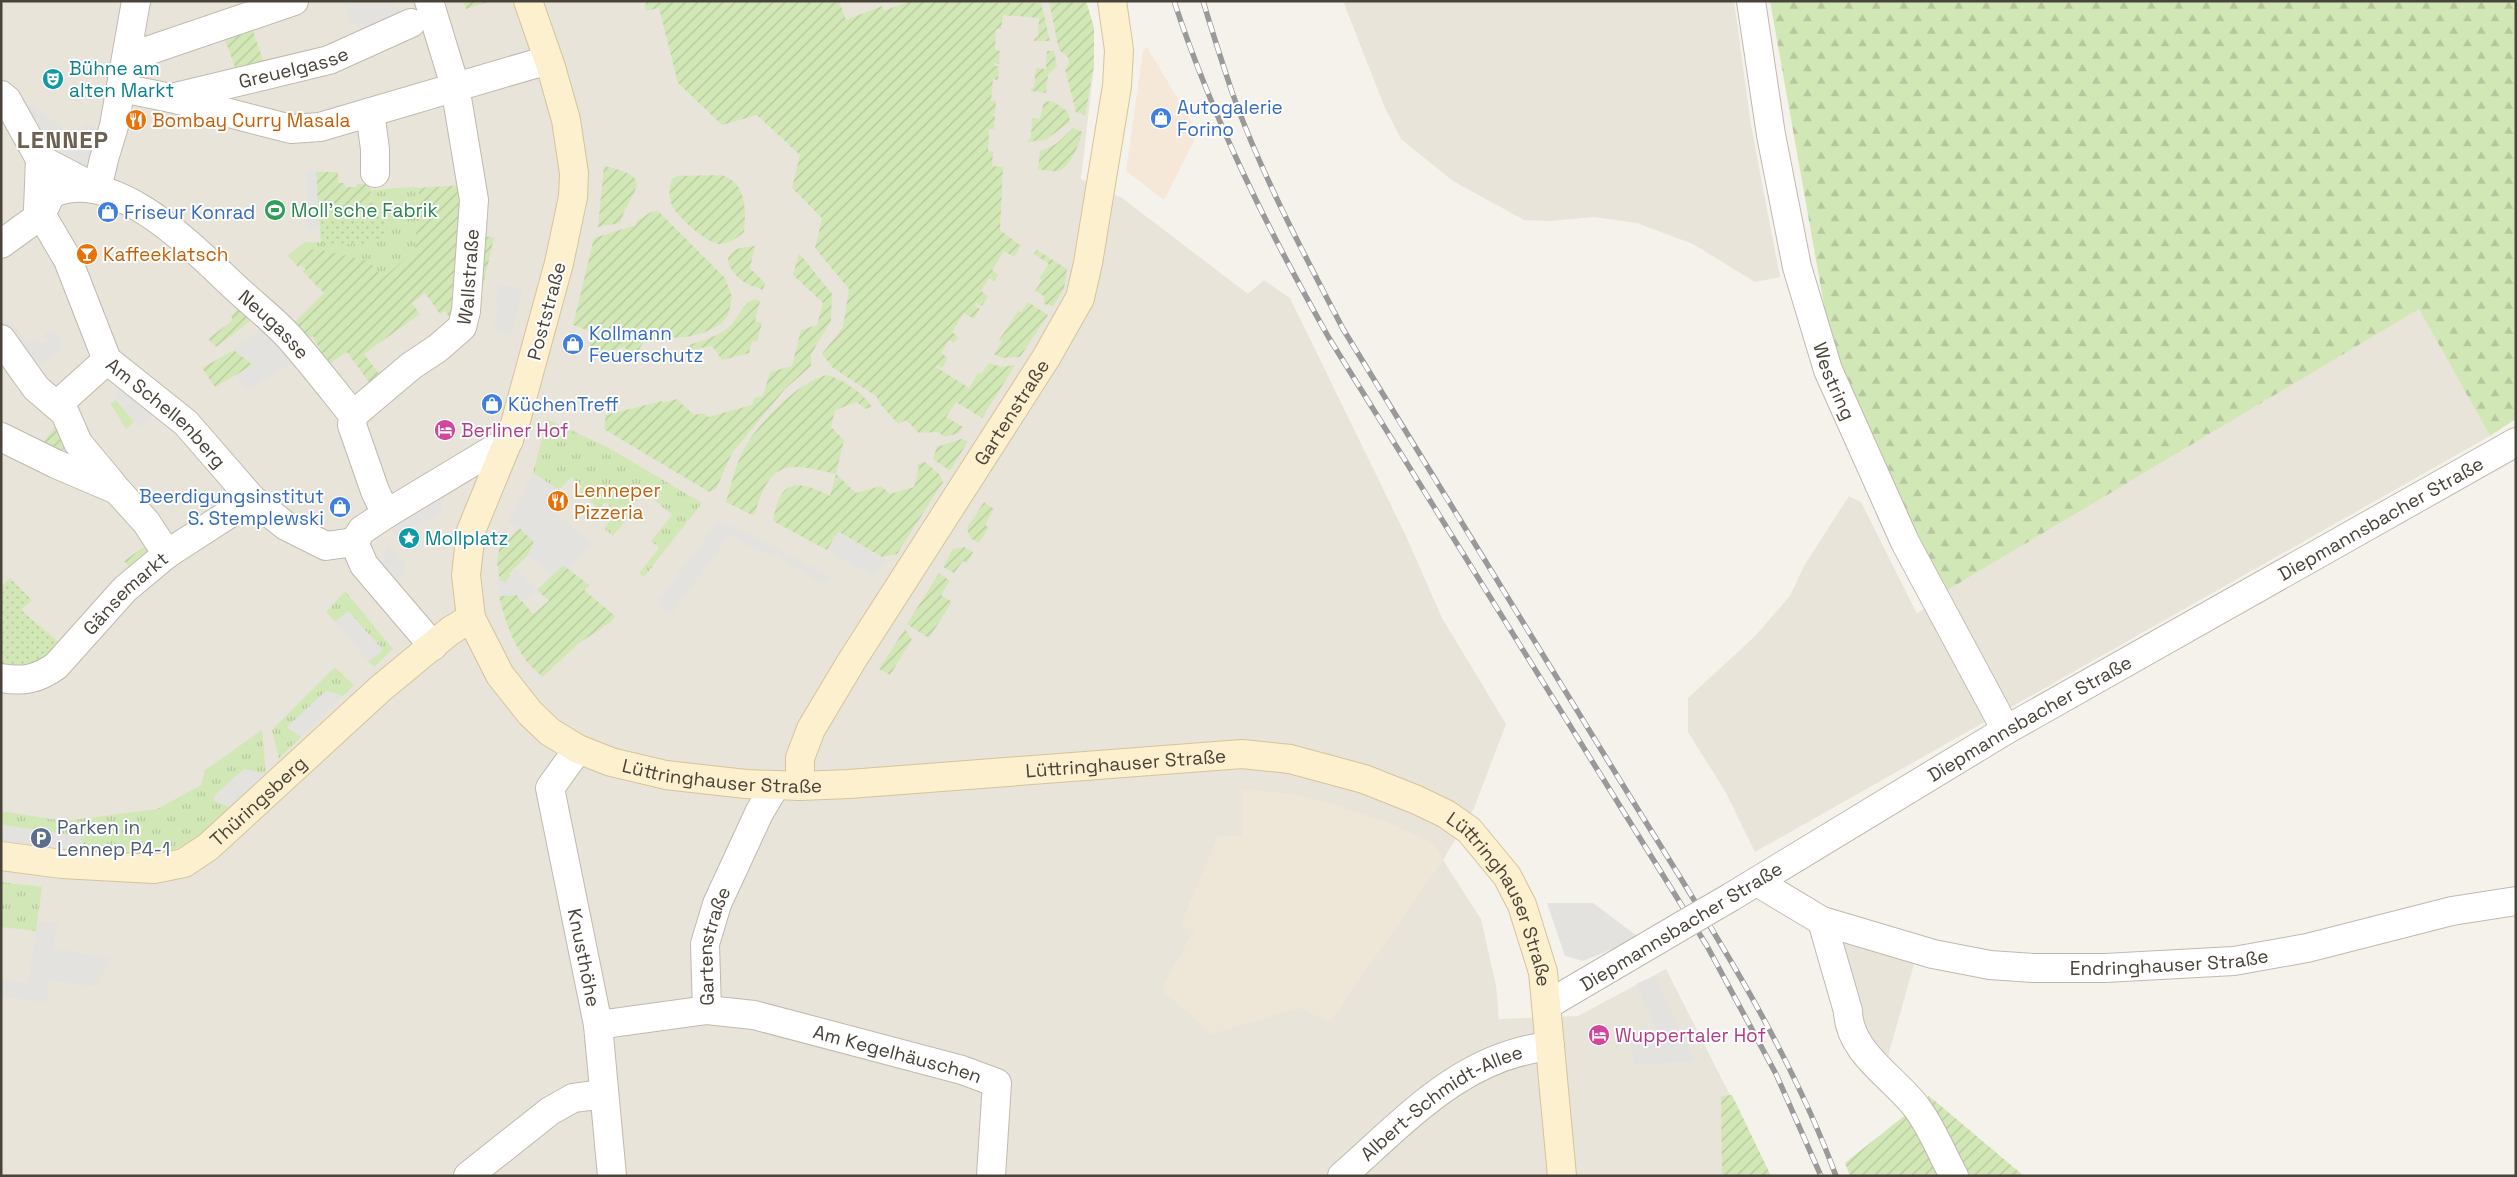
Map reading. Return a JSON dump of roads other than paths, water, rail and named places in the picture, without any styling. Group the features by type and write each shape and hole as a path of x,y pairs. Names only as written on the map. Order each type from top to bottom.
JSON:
{"street":[{"path":"98,190 129,49 136,1"},
{"path":"129,49 147,51 294,1"},
{"name":"Wallstraße","path":"353,415 411,366 438,348 462,327 466,311 474,200 455,86 428,1"},
{"name":"Poststraße","path":"471,618 466,575 471,531 509,440 559,263 573,197 570,141 548,60 528,1"},
{"name":"Gartenstraße","path":"598,1026 707,1010 705,944 717,904 759,812 788,786 811,729 851,662 1046,358 1080,298 1088,263 1117,86 1119,50 1112,1"},
{"name":"Westring","path":"1751,1 1771,135 1797,267 1828,370 1905,542 2006,730"},
{"name":"Greuelgasse","path":"171,98 321,62 411,23"},
{"path":"121,88 171,98 291,129 320,127 548,60"},
{"path":"1,95 7,100 40,159 38,208 41,215"},
{"path":"370,112 375,150 375,173"},
{"path":"40,159 98,190"},
{"path":"1,244 41,215 51,194 81,187 98,190"},
{"name":"Neugasse","path":"98,190 128,202 170,227 290,337 353,415 352,425 386,514"},
{"name":"Am Schellenberg","path":"41,215 68,260 94,332 107,360 186,422 252,500 286,526 326,546 354,542"},
{"path":"1,339 36,388 65,413 78,443 146,522 168,554"},
{"path":"57,405 107,360"},
{"path":"1,437 56,464 118,490"},
{"path":"433,646 364,565 354,542 362,530 386,514 509,440"},
{"name":"Diepmannsbacher Straße","path":"1547,1005 1748,887 2006,730 2516,442"},
{"path":"56,464 78,443"},
{"name":"Gänsemarkt","path":"1,678 23,681 42,676 56,666 125,589 168,554 252,500"},
{"name":"Lüttringhauser Straße","path":"471,618 500,675 519,702 550,732 578,749 611,762 666,775 708,781 788,786 1242,754 1290,759 1364,779 1446,814 1469,830 1507,876 1522,905 1535,941 1543,972 1547,1005 1562,1176"},
{"name":"Thüringsberg","path":"1,856 62,864 154,869 184,863 208,847 315,746 433,646 471,618"},
{"name":"Knusthöhe","path":"578,749 550,788 598,1026 612,1176"},
{"name":"Endringhauser Straße","path":"1748,887 1822,921 1934,954 1990,965 2033,968 2181,966 2275,955 2452,911 2516,902"},
{"path":"1822,921 1848,1011 1848,1025 1852,1033 1869,1057 1917,1109 1954,1176"},
{"name":"Am Kegelhäuschen","path":"707,1010 754,1015 962,1070 997,1082 991,1176"},
{"name":"Albert-Schmidt-Allee","path":"1342,1176 1426,1102 1459,1076 1497,1058 1526,1049 1550,1046"},
{"path":"468,1176 550,1111 573,1098 604,1094"}],"railway":[{"path":"1174,1 1189,45 1224,131 1263,215 1306,297 1329,338 1707,946 1776,1074 1821,1176"},
{"path":"1203,1 1243,123 1283,212 1343,329 1715,934 1769,1028 1816,1126 1836,1176"}],"place":[{"name":"Bühne am alten Markt","path":"53,79"},
{"name":"Autogalerie Forino","path":"1161,118"},
{"name":"Bombay Curry Masala","path":"136,120"},
{"name":"Moll'sche Fabrik","path":"275,210"},
{"name":"Friseur Konrad","path":"108,212"},
{"name":"Kaffeeklatsch","path":"87,254"},
{"name":"Kollmann Feuerschutz","path":"573,344"},
{"name":"KüchenTreff","path":"492,404"},
{"name":"Berliner Hof","path":"445,430"},
{"name":"Lenneper Pizzeria","path":"558,501"},
{"name":"Beerdigungsinstitut S. Stemplewski","path":"340,507"},
{"name":"Mollplatz","path":"409,538"},
{"name":"Parken in Lennep P4-1","path":"41,838"},
{"name":"Wuppertaler Hof","path":"1599,1035"}],"district":[{"name":"LENNEP","path":"63,140"}]}
